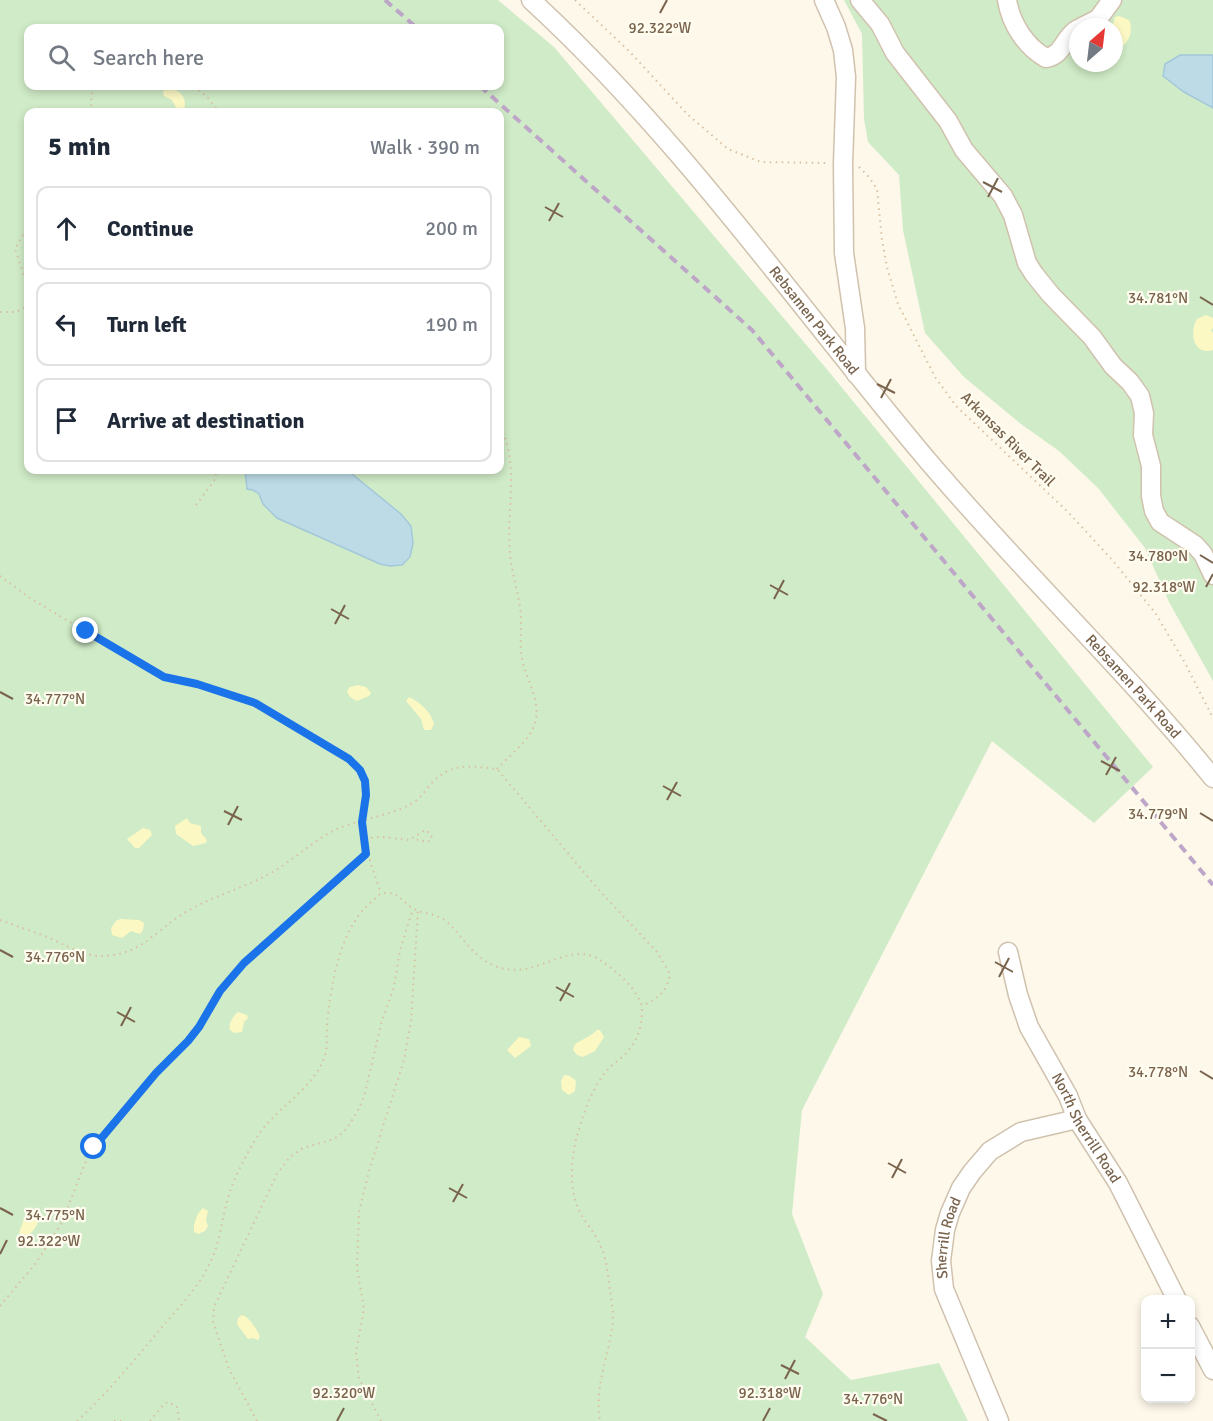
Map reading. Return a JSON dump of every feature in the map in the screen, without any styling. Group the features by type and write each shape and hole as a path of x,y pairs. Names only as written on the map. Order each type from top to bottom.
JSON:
{"street":[{"name":"Rebsamen Park Road","path":"531,0 591,59 717,199 920,451 1124,675 1213,778"},
{"path":"824,0 843,50 846,77 843,164 844,253 855,328 856,374"},
{"path":"860,0 880,24 896,53 948,121 964,150 1003,196 1013,215 1027,263 1034,274 1092,337 1113,366 1130,382 1140,396 1144,413 1143,435 1151,466 1151,496 1154,512 1160,522 1195,545 1203,554 1213,575"},
{"path":"1007,0 1013,20 1022,37 1036,52 1046,58 1056,55 1069,36"},
{"path":"1099,18 1113,0"},
{"name":"North Sherrill Road","path":"1008,952 1018,995 1029,1027 1068,1096 1077,1119 1114,1175 1175,1295"},
{"name":"Sherrill Road","path":"999,1421 944,1289 941,1261 945,1230 961,1188 990,1151 1021,1132 1077,1119"},
{"path":"1195,1334 1213,1370"}],"path":[{"name":"Arkansas River Trail","path":"575,0 630,52 687,114 728,149 761,162 843,164 859,167 869,177 877,189 882,240 895,295 935,377 956,406 1068,512 1114,562 1155,614 1185,663 1213,717"},
{"path":"91,108 92,90"},
{"path":"199,90 216,108"},
{"path":"24,234 15,249 24,275"},
{"path":"0,312 16,312 24,308"},
{"path":"497,769 534,728 537,712 534,693 522,662 520,608 510,554 512,473 504,435"},
{"path":"196,505 214,481 216,474"},
{"path":"0,576 30,598 156,674 208,687 255,703 349,759 360,770 365,781 366,795 362,822 366,854 381,893"},
{"path":"0,920 90,955 125,953 138,948 180,915 269,874 307,847 339,829 411,804 449,769 459,767 497,769 598,889 664,961 670,974 666,990 658,998 642,1006"},
{"path":"365,838 383,837 428,842 432,838 425,830 414,839"},
{"path":"0,1306 36,1263 61,1224 86,1161 102,1136 156,1073 188,1041 220,991 244,963 366,854"},
{"path":"76,1421 92,1408 205,1273 222,1229 230,1192 260,1134 282,1107 306,1086 322,1064 328,1047 327,1027 330,1004 344,941 359,915 381,893 391,892 400,896 413,908 445,920 479,958 499,968 511,971 524,970 569,954 589,954 597,957 625,980 642,1006 639,1032 631,1049 605,1072 591,1096 575,1143 573,1162 577,1205 602,1249 610,1293 613,1324 600,1382 598,1402 600,1421"},
{"path":"257,1421 229,1369 213,1322 214,1307 277,1174 303,1148 334,1139 341,1134 358,1110 364,1097 381,1024 394,987 400,951 413,908"},
{"path":"381,1421 359,1378 356,1352 364,1309 357,1268 359,1212 369,1171 404,1060 411,1021 418,910"},
{"path":"150,1421 168,1402 177,1407 179,1421"},
{"path":"114,1421 124,1421"}],"green space":[{"path":"0,0 498,0 554,47 825,367 1153,767 1094,823 992,741 802,1110 792,1214 823,1294 805,1337 851,1380 939,1363 968,1421 0,1421"},
{"path":"844,0 1213,0 1213,681 1169,602 1145,548 1098,488 1059,451 1021,424 964,377 925,333 903,230 899,175 868,142 864,119 862,34"}],"sand":[{"path":"1119,16 1129,20 1131,25 1130,35 1123,46 1123,18 1115,17"},
{"path":"175,90 179,92 184,99 185,108 176,108 163,92"},
{"path":"1206,315 1213,318 1211,330 1213,350 1206,351 1201,350 1194,342 1193,330 1197,319"},
{"path":"358,685 366,687 371,693 357,701 350,697 347,691 350,687"},
{"path":"409,697 431,716 434,724 431,730 424,730 421,719 406,701"},
{"path":"187,818 190,823 201,826 201,833 207,840 206,843 193,846 176,834 175,826"},
{"path":"143,828 150,830 152,835 139,848 135,848 127,839"},
{"path":"120,919 139,920 144,923 143,930 140,934 131,931 122,938 112,935 111,928"},
{"path":"238,1012 247,1015 248,1018 244,1022 242,1032 234,1033 230,1030 230,1025"},
{"path":"600,1030 604,1037 595,1051 583,1057 577,1055 573,1050 575,1044"},
{"path":"519,1037 529,1039 531,1046 515,1058 507,1050"},
{"path":"564,1075 576,1081 575,1091 569,1095 562,1090 561,1081"},
{"path":"203,1208 208,1211 206,1220 208,1226 205,1231 198,1234 194,1232 194,1226"},
{"path":"33,1210 39,1213 37,1225 22,1238 19,1233 27,1211"},
{"path":"242,1315 248,1318 255,1327 260,1336 258,1340 248,1339 237,1324 238,1318"}],"water":[{"path":"1180,55 1213,55 1213,108 1184,92 1163,76 1165,64"},
{"path":"245,474 352,474 401,514 411,526 413,543 410,557 402,565 380,564 277,518 263,504 259,494 247,489"}],"railway":[{"path":"385,0 412,24"},
{"path":"484,90 752,330 1213,885"}],"route":[{"path":"86,631 156,674 208,687 261,706 349,759 363,774 366,795 362,822 366,854 244,963 220,991 188,1041 156,1073 94,1147"}]}
